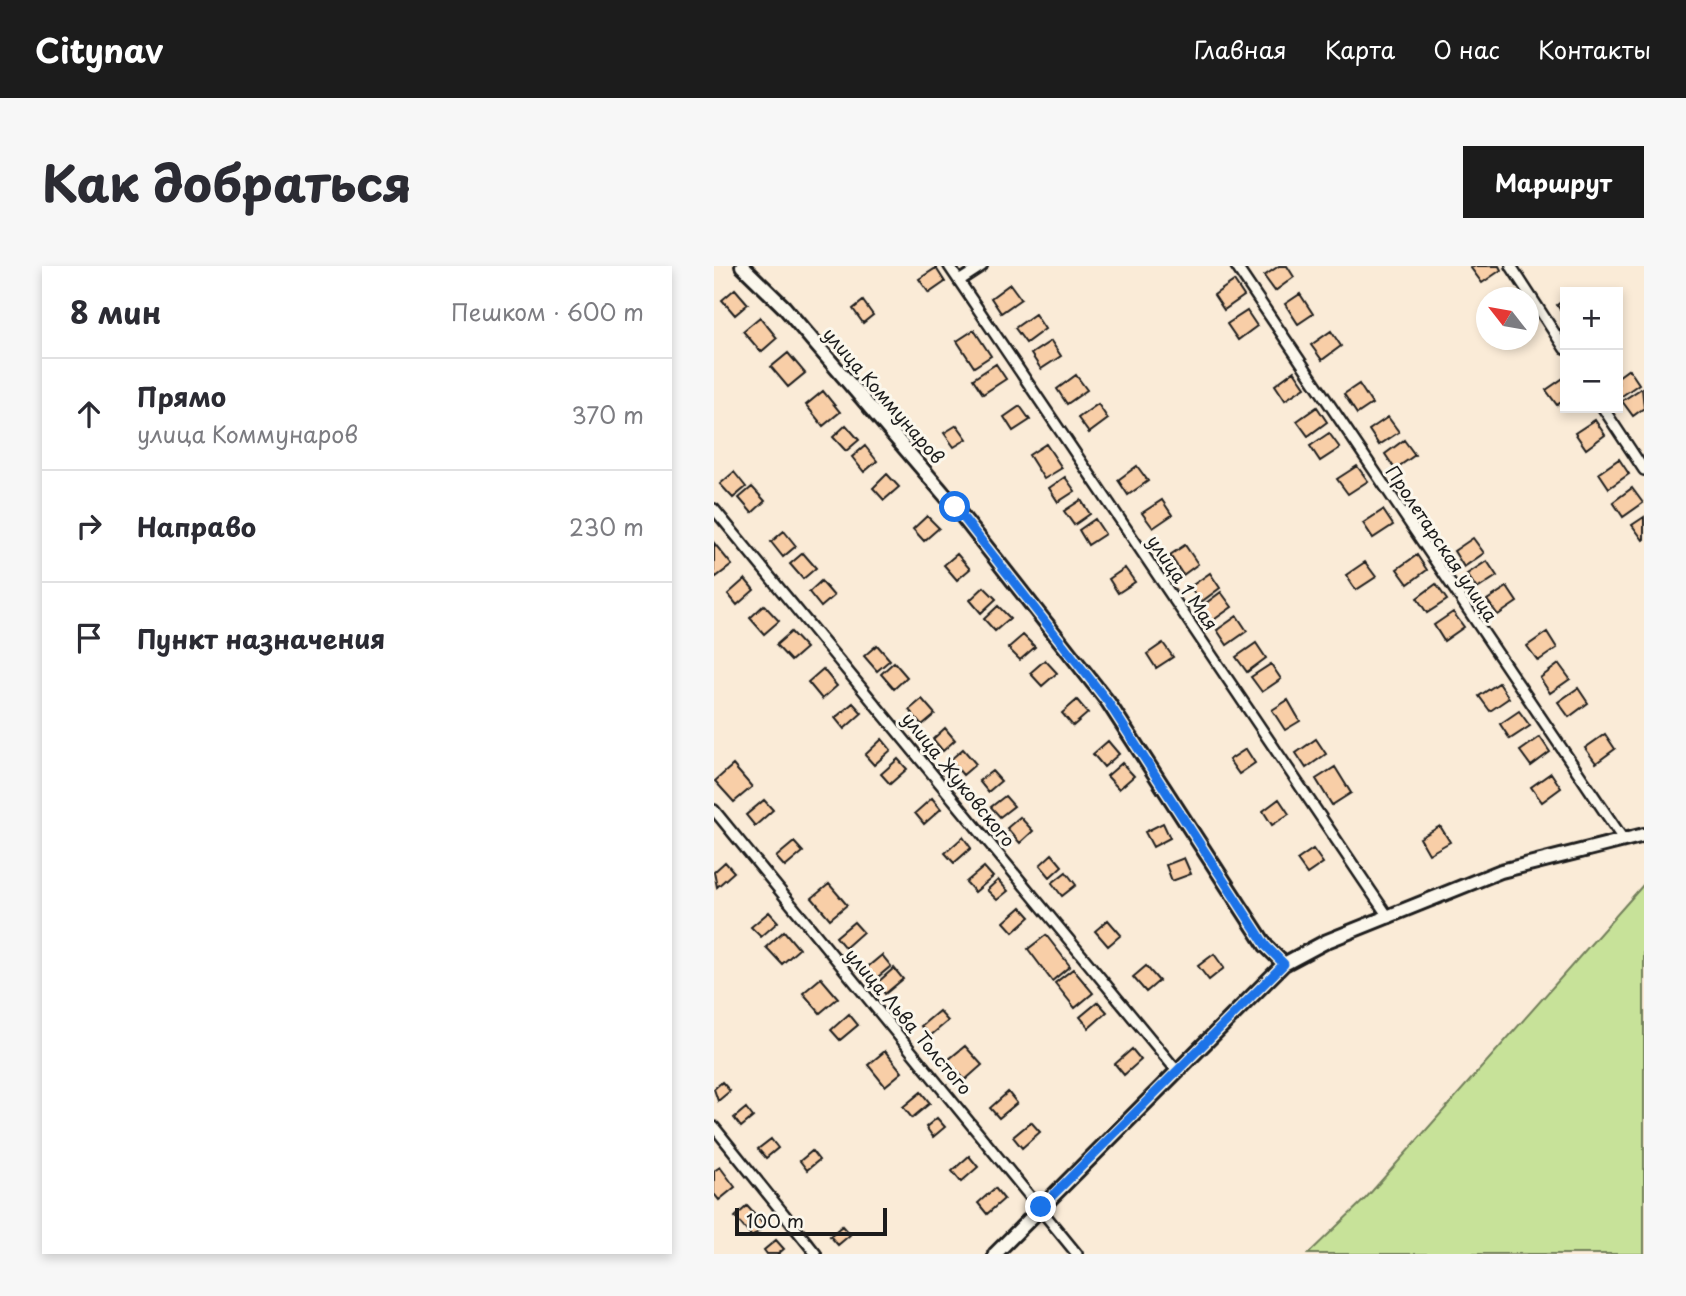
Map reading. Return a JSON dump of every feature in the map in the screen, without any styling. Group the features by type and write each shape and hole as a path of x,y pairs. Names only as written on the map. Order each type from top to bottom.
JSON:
{"main road":[{"name":"улица Коммунаров","path":"742,266 784,307 955,507 1100,691 1266,946 1284,964"},
{"path":"995,1254 1284,964 1327,942 1501,871 1644,835"}],"street":[{"name":"улица 1 Мая","path":"949,266 1389,918"},
{"path":"959,281 982,266"},
{"name":"Пролетарская улица","path":"1236,266 1623,839"},
{"path":"1511,266 1560,341"},
{"path":"1606,413 1644,470"},
{"name":"улица Жуковского","path":"714,509 1177,1071"},
{"name":"улица Льва Толстого","path":"714,810 1077,1254"},
{"path":"714,1128 816,1254"}],"green space":[{"path":"1644,884 1644,1254 1308,1254 1366,1198"}],"building":[{"path":"1279,266 1287,266 1294,277 1275,291 1264,276"},
{"path":"1499,266 1501,270 1482,283 1471,268"},
{"path":"936,268 945,282 929,293 919,279"},
{"path":"1234,281 1244,296 1224,310 1214,295"},
{"path":"1010,284 1021,299 1001,313 991,298"},
{"path":"735,289 748,304 735,315 722,300"},
{"path":"1300,294 1313,314 1298,324 1285,304"},
{"path":"863,301 873,315 863,323 853,309"},
{"path":"1247,311 1257,326 1238,340 1227,324"},
{"path":"1035,314 1045,329 1026,343 1015,328"},
{"path":"760,317 777,338 761,352 743,331"},
{"path":"974,330 991,356 974,367 957,341"},
{"path":"1331,331 1341,346 1322,360 1311,345"},
{"path":"1051,341 1061,356 1041,369 1031,354"},
{"path":"788,353 805,373 788,387 771,367"},
{"path":"996,364 1006,379 983,394 973,379"},
{"path":"1629,369 1639,384 1623,395 1623,373"},
{"path":"1294,371 1305,387 1285,400 1275,385"},
{"path":"1076,375 1087,390 1067,404 1057,389"},
{"path":"1560,380 1560,403 1557,405 1546,390"},
{"path":"1359,384 1372,404 1357,414 1344,394"},
{"path":"1642,388 1644,408 1633,416 1623,400"},
{"path":"823,391 840,412 823,426 806,405"},
{"path":"1098,404 1108,419 1089,433 1078,418"},
{"path":"1020,406 1030,420 1013,431 1004,417"},
{"path":"1317,407 1327,422 1308,436 1297,421"},
{"path":"1388,417 1399,432 1379,445 1369,430"},
{"path":"1595,420 1605,435 1586,449 1575,433"},
{"path":"846,425 859,440 846,451 833,437"},
{"path":"957,425 967,439 954,447 944,433"},
{"path":"1329,433 1340,448 1320,461 1310,446"},
{"path":"1404,440 1415,455 1395,469 1385,454"},
{"path":"1046,444 1062,468 1044,479 1029,455"},
{"path":"865,446 877,461 864,472 852,457"},
{"path":"1619,459 1629,474 1609,488 1599,473"},
{"path":"1137,466 1148,481 1128,495 1118,480"},
{"path":"1357,466 1368,481 1348,494 1337,479"},
{"path":"734,472 746,487 733,498 720,484"},
{"path":"887,474 899,487 884,500 873,488"},
{"path":"1065,477 1075,491 1058,502 1049,488"},
{"path":"752,487 765,501 752,513 739,498"},
{"path":"1632,488 1643,503 1623,517 1613,502"},
{"path":"1081,500 1090,514 1074,525 1064,511"},
{"path":"1162,500 1172,515 1153,528 1142,513"},
{"path":"1383,510 1393,525 1373,538 1363,523"},
{"path":"927,516 939,528 924,541 913,529"},
{"path":"1644,517 1644,539 1643,540 1632,525"},
{"path":"1095,519 1105,534 1088,545 1079,530"},
{"path":"784,531 796,546 783,557 771,542"},
{"path":"1473,538 1484,553 1464,567 1454,551"},
{"path":"714,543 732,565 716,577 714,574"},
{"path":"1185,545 1198,564 1183,575 1170,555"},
{"path":"803,553 816,568 803,579 790,564"},
{"path":"957,554 970,569 957,580 944,565"},
{"path":"1417,555 1427,570 1408,584 1397,569"},
{"path":"1487,561 1497,576 1477,589 1467,574"},
{"path":"1365,562 1376,577 1356,590 1346,575"},
{"path":"1125,568 1135,582 1118,593 1109,579"},
{"path":"1210,573 1220,588 1201,602 1190,587"},
{"path":"745,579 754,590 737,605 728,594"},
{"path":"821,581 834,596 821,607 809,592"},
{"path":"1436,584 1447,600 1427,613 1417,598"},
{"path":"984,587 996,599 981,613 970,600"},
{"path":"1507,587 1517,602 1498,615 1487,600"},
{"path":"1221,592 1232,607 1212,621 1202,606"},
{"path":"764,605 779,621 764,634 750,618"},
{"path":"998,606 1010,618 995,631 984,619"},
{"path":"1453,612 1464,627 1444,641 1434,625"},
{"path":"1237,616 1247,631 1227,645 1217,630"},
{"path":"791,632 806,648 791,661 776,645"},
{"path":"1547,632 1557,648 1538,661 1527,646"},
{"path":"1023,635 1035,647 1020,660 1008,648"},
{"path":"1163,643 1173,657 1156,668 1147,654"},
{"path":"1256,643 1266,658 1247,672 1236,657"},
{"path":"877,645 890,660 877,671 864,656"},
{"path":"1045,660 1057,673 1042,686 1030,673"},
{"path":"894,662 907,677 894,689 881,674"},
{"path":"1271,664 1281,679 1262,692 1251,677"},
{"path":"1559,664 1570,679 1550,693 1540,678"},
{"path":"823,669 837,686 822,699 808,682"},
{"path":"1499,683 1509,698 1490,711 1479,696"},
{"path":"1578,688 1588,703 1569,717 1558,702"},
{"path":"922,699 935,714 922,725 909,710"},
{"path":"1077,700 1088,713 1073,726 1062,713"},
{"path":"1288,700 1300,721 1285,730 1272,710"},
{"path":"853,703 862,713 844,729 835,718"},
{"path":"1519,711 1530,726 1510,739 1500,724"},
{"path":"945,728 955,740 943,751 933,739"},
{"path":"1605,734 1615,749 1596,763 1585,748"},
{"path":"1540,737 1550,752 1531,766 1520,751"},
{"path":"882,739 891,750 874,765 865,755"},
{"path":"1316,739 1326,754 1306,768 1296,753"},
{"path":"1108,741 1119,754 1104,767 1093,754"},
{"path":"963,749 976,764 963,775 950,760"},
{"path":"1246,749 1255,763 1239,774 1229,760"},
{"path":"898,759 907,769 890,784 881,774"},
{"path":"1122,763 1134,776 1119,789 1107,776"},
{"path":"733,765 752,787 734,802 715,781"},
{"path":"1335,767 1351,793 1332,805 1316,779"},
{"path":"992,771 1001,781 988,792 979,781"},
{"path":"1551,773 1561,788 1542,802 1531,787"},
{"path":"1005,796 1014,806 1000,817 991,807"},
{"path":"932,798 941,809 924,824 915,813"},
{"path":"1279,799 1289,814 1272,825 1263,811"},
{"path":"764,800 773,810 755,826 746,815"},
{"path":"1020,817 1033,831 1020,843 1007,828"},
{"path":"1163,823 1170,838 1153,847 1145,832"},
{"path":"1440,826 1450,842 1429,854 1420,838"},
{"path":"963,837 971,848 954,863 945,853"},
{"path":"794,842 803,852 785,867 776,857"},
{"path":"1313,849 1323,863 1307,874 1297,860"},
{"path":"1052,854 1062,866 1050,877 1040,865"},
{"path":"1184,858 1191,874 1172,881 1166,865"},
{"path":"725,862 734,872 717,887 714,872"},
{"path":"984,867 993,877 975,892 966,882"},
{"path":"1066,872 1076,885 1062,896 1052,883"},
{"path":"998,880 1008,891 997,900 987,890"},
{"path":"829,884 847,905 830,919 812,898"},
{"path":"1021,907 1030,917 1013,932 1004,922"},
{"path":"769,912 778,922 761,937 751,927"},
{"path":"1108,920 1121,935 1108,946 1095,931"},
{"path":"854,922 863,932 845,948 836,937"},
{"path":"784,931 799,949 782,964 766,947"},
{"path":"1046,935 1070,966 1052,981 1028,949"},
{"path":"1214,954 1224,968 1209,980 1198,966"},
{"path":"882,955 891,966 873,981 864,970"},
{"path":"1146,966 1159,981 1146,992 1133,977"},
{"path":"894,968 903,979 885,994 877,983"},
{"path":"1073,969 1093,993 1075,1008 1055,983"},
{"path":"821,978 838,998 820,1013 803,993"},
{"path":"1098,1002 1107,1012 1089,1028 1080,1017"},
{"path":"939,1011 948,1021 930,1036 921,1026"},
{"path":"849,1014 858,1025 840,1040 831,1030"},
{"path":"965,1046 982,1065 965,1080 948,1060"},
{"path":"1132,1049 1141,1060 1124,1075 1115,1064"},
{"path":"885,1051 902,1072 885,1086 868,1065"},
{"path":"722,1082 730,1091 718,1101 714,1089"},
{"path":"921,1092 930,1103 912,1118 903,1107"},
{"path":"1008,1092 1017,1103 999,1118 990,1108"},
{"path":"746,1108 753,1117 741,1127 734,1118"},
{"path":"937,1118 945,1127 933,1137 926,1127"},
{"path":"1031,1122 1040,1132 1022,1148 1013,1137"},
{"path":"771,1139 778,1148 766,1158 758,1149"},
{"path":"812,1151 819,1160 807,1170 800,1161"},
{"path":"969,1156 978,1167 961,1182 952,1171"},
{"path":"720,1167 735,1187 719,1200 714,1194 714,1171"},
{"path":"995,1188 1004,1199 987,1214 978,1203"},
{"path":"747,1206 765,1226 752,1237 735,1217"},
{"path":"842,1226 850,1235 838,1245 830,1236"},
{"path":"776,1240 784,1249 778,1254 767,1254 764,1250"}],"route":[{"path":"955,507 1108,702 1266,946 1284,964 1041,1207"}]}
